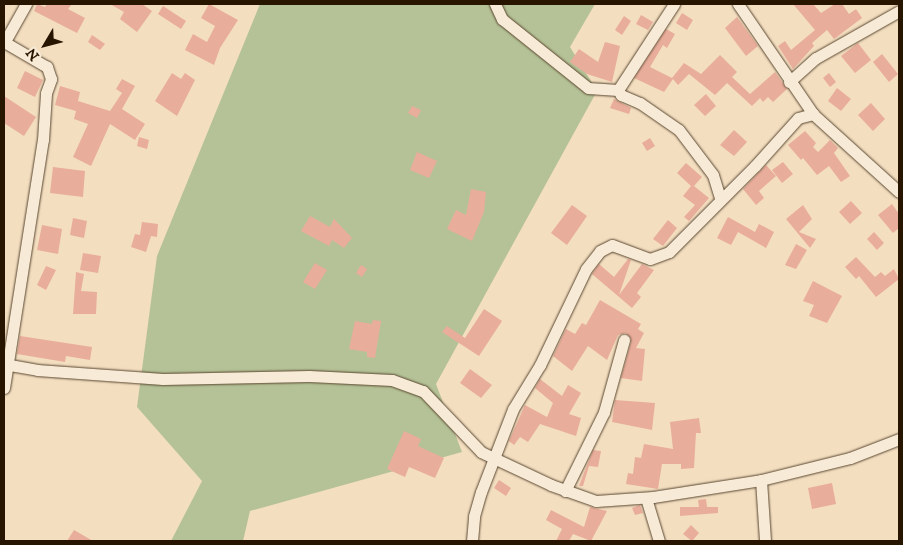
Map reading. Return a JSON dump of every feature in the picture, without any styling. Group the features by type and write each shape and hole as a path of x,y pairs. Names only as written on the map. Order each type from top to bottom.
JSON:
{"street":[{"path":"4,388 5,364 43,140 46,93 51,79 47,67 4,42 26,4"},
{"path":"495,4 502,19 588,88 618,90"},
{"path":"618,90 674,4"},
{"path":"738,4 789,82 813,114 899,192"},
{"path":"789,82 816,58 899,11"},
{"path":"618,90 621,95 640,103 680,130 712,175 720,198"},
{"path":"472,541 475,512 496,460 513,408 540,365 591,262 612,245 650,259 661,257 676,245 720,198 755,166 798,118 813,114"},
{"path":"565,491 604,412 624,340"},
{"path":"5,364 37,370 163,379 309,376 392,380 423,391 472,445 496,460 565,491 596,501 646,498 761,480 850,458 899,440"},
{"path":"761,480 765,541"},
{"path":"646,498 659,541"}],"green space":[{"path":"260,4 595,4 570,47 597,91 436,384 462,452 250,511 243,541 171,541 202,481 137,407 157,256"}],"building":[{"path":"37,4 45,7 47,4 72,4 68,9 85,18 77,33 34,11"},
{"path":"110,4 142,4 152,11 137,32 120,19 124,12"},
{"path":"209,4 238,20 220,48 214,65 185,50 193,34 207,42 215,26 201,18"},
{"path":"793,4 813,4 821,13 835,4 842,4 849,14 856,9 862,18 834,39 827,30 812,43 814,46 793,69 778,46 785,41 791,50 815,30"},
{"path":"163,6 186,21 181,29 158,14"},
{"path":"682,13 693,20 687,30 676,23"},
{"path":"641,15 653,22 648,30 636,24"},
{"path":"624,16 631,21 622,35 615,30"},
{"path":"737,17 758,46 746,56 725,28"},
{"path":"666,29 675,34 667,48 663,45 650,67 672,78 684,63 701,74 720,55 737,72 732,77 750,94 775,72 787,89 773,102 768,97 763,102 760,98 752,106 727,83 715,95 689,74 678,85 673,79 664,92 634,78"},
{"path":"92,35 105,44 100,50 88,42"},
{"path":"605,42 620,46 612,82 587,74 570,62 579,49 598,62"},
{"path":"858,43 871,60 855,73 841,56"},
{"path":"882,54 898,74 889,82 873,62"},
{"path":"25,71 43,80 35,97 17,88"},
{"path":"172,73 181,79 185,73 195,80 177,116 155,101"},
{"path":"829,73 836,82 830,87 823,78"},
{"path":"122,79 135,86 122,109 145,124 135,140 110,124 91,166 73,157 88,124 74,119 76,111 55,105 60,86 80,92 78,101 110,111 122,93 116,89"},
{"path":"837,88 851,99 841,111 828,101"},
{"path":"706,94 716,106 705,116 694,105"},
{"path":"4,96 36,117 24,136 4,123"},
{"path":"614,99 631,108 629,114 610,108"},
{"path":"871,103 885,119 873,131 858,115"},
{"path":"412,106 421,110 417,118 408,113"},
{"path":"734,130 747,142 734,156 720,145"},
{"path":"805,131 816,143 813,147 818,152 830,140 838,148 834,153 850,176 841,182 829,166 817,175 803,158 801,160 788,145"},
{"path":"139,137 149,140 147,149 137,146"},
{"path":"650,138 655,146 647,151 642,143"},
{"path":"417,152 437,161 429,178 410,170"},
{"path":"783,162 793,174 782,183 772,170"},
{"path":"686,163 702,177 694,186 709,198 689,221 684,217 695,205 683,196 691,186 677,173"},
{"path":"766,165 776,176 759,191 764,198 756,205 743,189"},
{"path":"53,167 85,171 83,197 50,193"},
{"path":"471,189 486,192 484,212 472,241 447,229 456,210 466,215"},
{"path":"851,201 862,213 850,224 839,212"},
{"path":"892,204 899,214 899,228 893,233 878,215"},
{"path":"572,205 587,216 567,245 551,233"},
{"path":"803,205 812,219 799,232 816,239 810,248 786,219"},
{"path":"310,216 330,227 334,219 352,238 344,248 332,240 329,246 301,231"},
{"path":"728,217 755,232 759,224 774,232 766,248 738,232 731,245 717,238"},
{"path":"73,218 87,221 84,238 70,235"},
{"path":"668,220 677,228 663,246 653,239"},
{"path":"142,222 158,224 157,237 151,236 146,252 131,247 135,234 140,235"},
{"path":"42,225 62,229 58,254 37,250"},
{"path":"874,232 884,243 877,250 867,239"},
{"path":"796,244 807,250 796,269 785,265"},
{"path":"83,253 101,256 98,273 80,270"},
{"path":"856,257 875,277 881,272 885,276 894,269 899,279 876,297 859,276 856,279 845,267"},
{"path":"628,259 631,260 619,295 642,264 654,270 637,293 641,297 632,308 592,274 599,264 614,277"},
{"path":"315,263 327,270 315,289 303,282"},
{"path":"361,265 367,269 362,277 356,273"},
{"path":"46,266 56,270 46,290 37,285"},
{"path":"76,272 84,274 81,291 97,292 96,314 73,314"},
{"path":"813,281 842,296 827,323 809,316 814,305 803,301"},
{"path":"600,300 641,324 638,329 644,333 636,348 645,349 642,381 621,378 631,342 626,333 618,335 607,360 588,346 572,371 553,356 566,329 575,334 582,323 586,325"},
{"path":"484,309 502,321 479,356 442,332 447,326 465,338"},
{"path":"373,320 381,321 375,358 367,357 367,352 349,349 355,321 372,324"},
{"path":"20,336 92,347 90,360 66,356 65,362 17,354"},
{"path":"470,369 492,385 481,398 460,383"},
{"path":"540,379 562,396 568,385 581,393 569,414 581,418 576,436 540,424 528,442 520,437 514,445 509,441 525,405 547,417 553,403 535,388"},
{"path":"615,400 655,403 652,430 612,422"},
{"path":"699,418 701,433 696,433 694,468 681,469 681,464 662,464 658,489 626,484 628,473 633,474 635,457 641,458 644,444 673,449 670,422"},
{"path":"404,431 421,439 418,446 444,458 435,478 409,467 405,477 387,469"},
{"path":"593,450 601,451 598,467 589,466 583,486 579,486"},
{"path":"499,480 511,488 506,496 494,488"},
{"path":"832,483 836,504 812,509 808,488"},
{"path":"706,499 707,507 718,507 718,513 680,516 680,507 699,507 698,500"},
{"path":"640,505 643,513 635,515 632,508"},
{"path":"590,507 607,511 591,541 573,534 569,541 556,541 562,529 546,520 551,510 584,527"},
{"path":"691,525 699,533 692,541 683,534"},
{"path":"74,530 93,541 67,541"}]}
